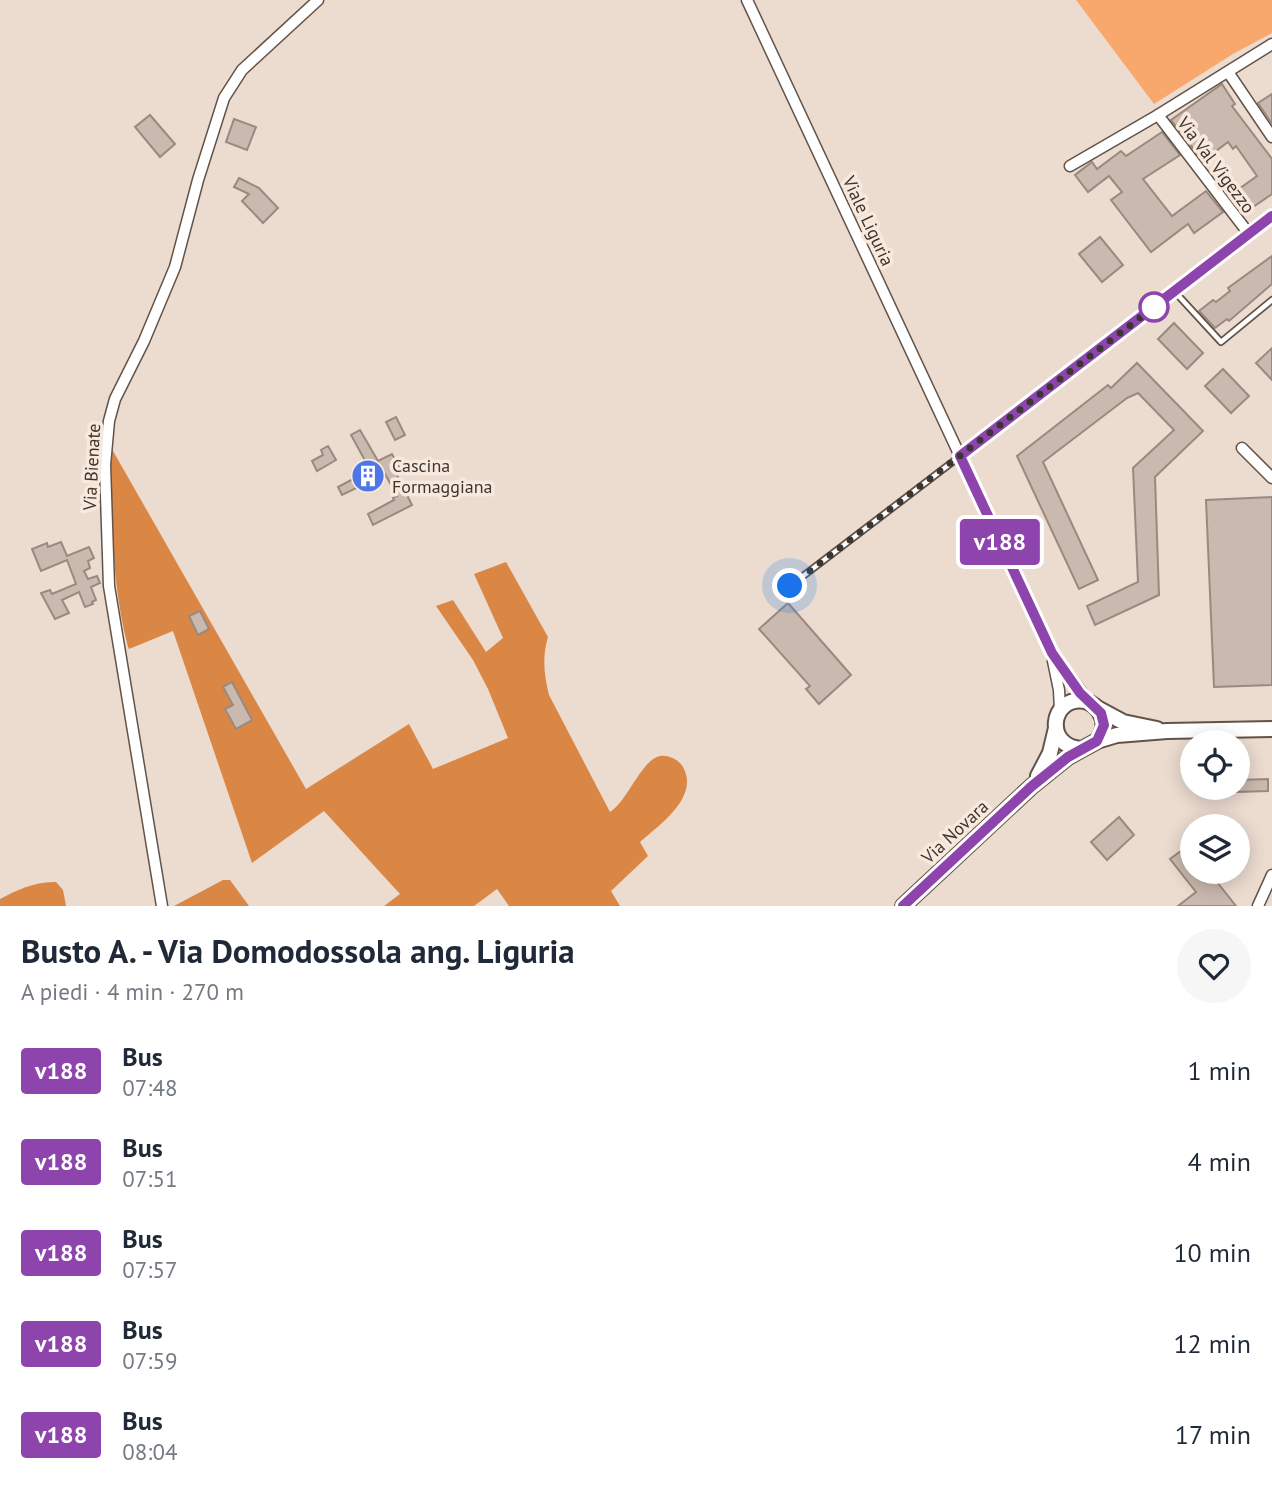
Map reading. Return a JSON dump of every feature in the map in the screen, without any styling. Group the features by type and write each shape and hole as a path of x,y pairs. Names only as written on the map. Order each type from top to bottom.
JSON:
{"street":[{"name":"Via Bienate","path":"162,906 108,586 105,465 109,421 115,399 144,341 175,267 198,180 224,98 243,70 318,0"},
{"name":"Viale Liguria","path":"747,0 1052,653 1093,705"},
{"name":"Via Val Vigezzo","path":"1070,166 1158,116 1272,44"},
{"path":"1228,72 1272,137"},
{"name":"Via Val Vigezzo","path":"1158,116 1249,234"},
{"path":"960,456 1272,216"},
{"path":"1242,447 1272,478"},
{"name":"Viale Liguria","path":"1052,653 1059,690 1059,711"},
{"path":"1167,731 1123,722 1093,705 1073,702 1059,711 1056,728 1058,735 1068,746 1083,749 1117,735 1272,729"},
{"path":"1093,705 1101,713 1104,725 1097,741"},
{"name":"Via Novara","path":"1032,786 1048,758 1056,728"},
{"name":"Via Novara","path":"903,906 1032,786 1068,757 1083,749"},
{"path":"1258,906 1272,875"}],"lane":[{"path":"1174,292 1221,342 1272,300"},
{"path":"790,586 960,456"}],"shaded area":[{"path":"1076,0 1272,0 1272,33 1233,54 1154,104"},
{"path":"109,444 306,789 409,724 433,769 508,738 473,660 436,606 453,600 486,652 503,638 474,574 506,562 548,637 544,666 549,695 610,812 653,759 663,756 676,760 683,767 687,778 686,789 675,809 640,842 648,856 611,891 620,906 509,906 497,889 474,906 384,906 400,894 324,811 252,863 173,631 129,649 128,647 115,572"},
{"path":"223,880 230,880 249,906 174,906"},
{"path":"56,882 63,890 66,906 0,906 0,899 20,889"}],"building":[{"path":"1222,84 1235,104 1232,106 1272,159 1272,194 1243,214 1229,196 1257,176 1236,146 1233,149 1228,142 1203,161 1171,120"},
{"path":"1272,94 1272,124 1258,103"},
{"path":"150,115 175,144 160,157 135,127"},
{"path":"234,119 256,127 247,150 226,142"},
{"path":"1162,132 1180,155 1143,179 1172,216 1206,191 1223,212 1194,233 1188,224 1151,252 1111,200 1122,192 1109,176 1088,192 1075,175 1092,162 1097,169 1121,151 1126,156"},
{"path":"239,178 259,188 278,208 263,223 242,201 249,194 234,187"},
{"path":"1100,237 1123,265 1102,282 1079,254"},
{"path":"1272,256 1272,284 1229,321 1227,319 1215,328 1199,311 1213,300 1216,302 1230,291 1228,288"},
{"path":"1174,323 1203,353 1187,369 1158,339"},
{"path":"1272,348 1272,380 1256,363"},
{"path":"1137,363 1203,431 1155,477 1159,595 1095,625 1087,606 1138,582 1133,468 1174,430 1138,393 1127,398 1043,462 1098,580 1079,589 1017,456 1108,385 1111,388"},
{"path":"1223,369 1249,396 1231,413 1205,386"},
{"path":"396,417 405,435 395,440 386,422"},
{"path":"360,430 378,461 392,454 399,467 394,469 412,505 373,525 368,514 397,496 385,474 342,495 338,487 355,478 353,474 368,466 351,435"},
{"path":"328,446 336,460 317,471 312,461 323,455 321,450"},
{"path":"1272,497 1272,685 1214,687 1206,500"},
{"path":"61,542 67,556 89,547 94,558 88,561 90,568 84,571 88,579 97,576 100,583 91,587 96,600 93,604 85,607 79,592 62,600 69,613 55,619 41,593 50,590 52,594 76,584 67,560 41,571 32,549 47,543 48,547"},
{"path":"788,603 851,675 819,704 806,689 810,686 759,629"},
{"path":"200,611 209,629 198,635 189,616"},
{"path":"232,682 252,720 236,729 225,709 233,705 223,687"},
{"path":"1268,779 1268,791 1250,792 1250,780"},
{"path":"1119,817 1134,835 1107,860 1091,842"},
{"path":"1180,852 1180,872 1170,859"},
{"path":"1190,884 1219,884 1236,906 1178,906 1196,892"}],"bus line":[{"name":"v188","path":"903,906 1032,786 1068,757 1097,741 1104,725 1101,713 1080,693 1052,653 960,456 1272,216"}],"place":[{"name":"Cascina Formaggiana","path":"368,476"}],"route":[{"path":"790,586 1154,307"}]}
